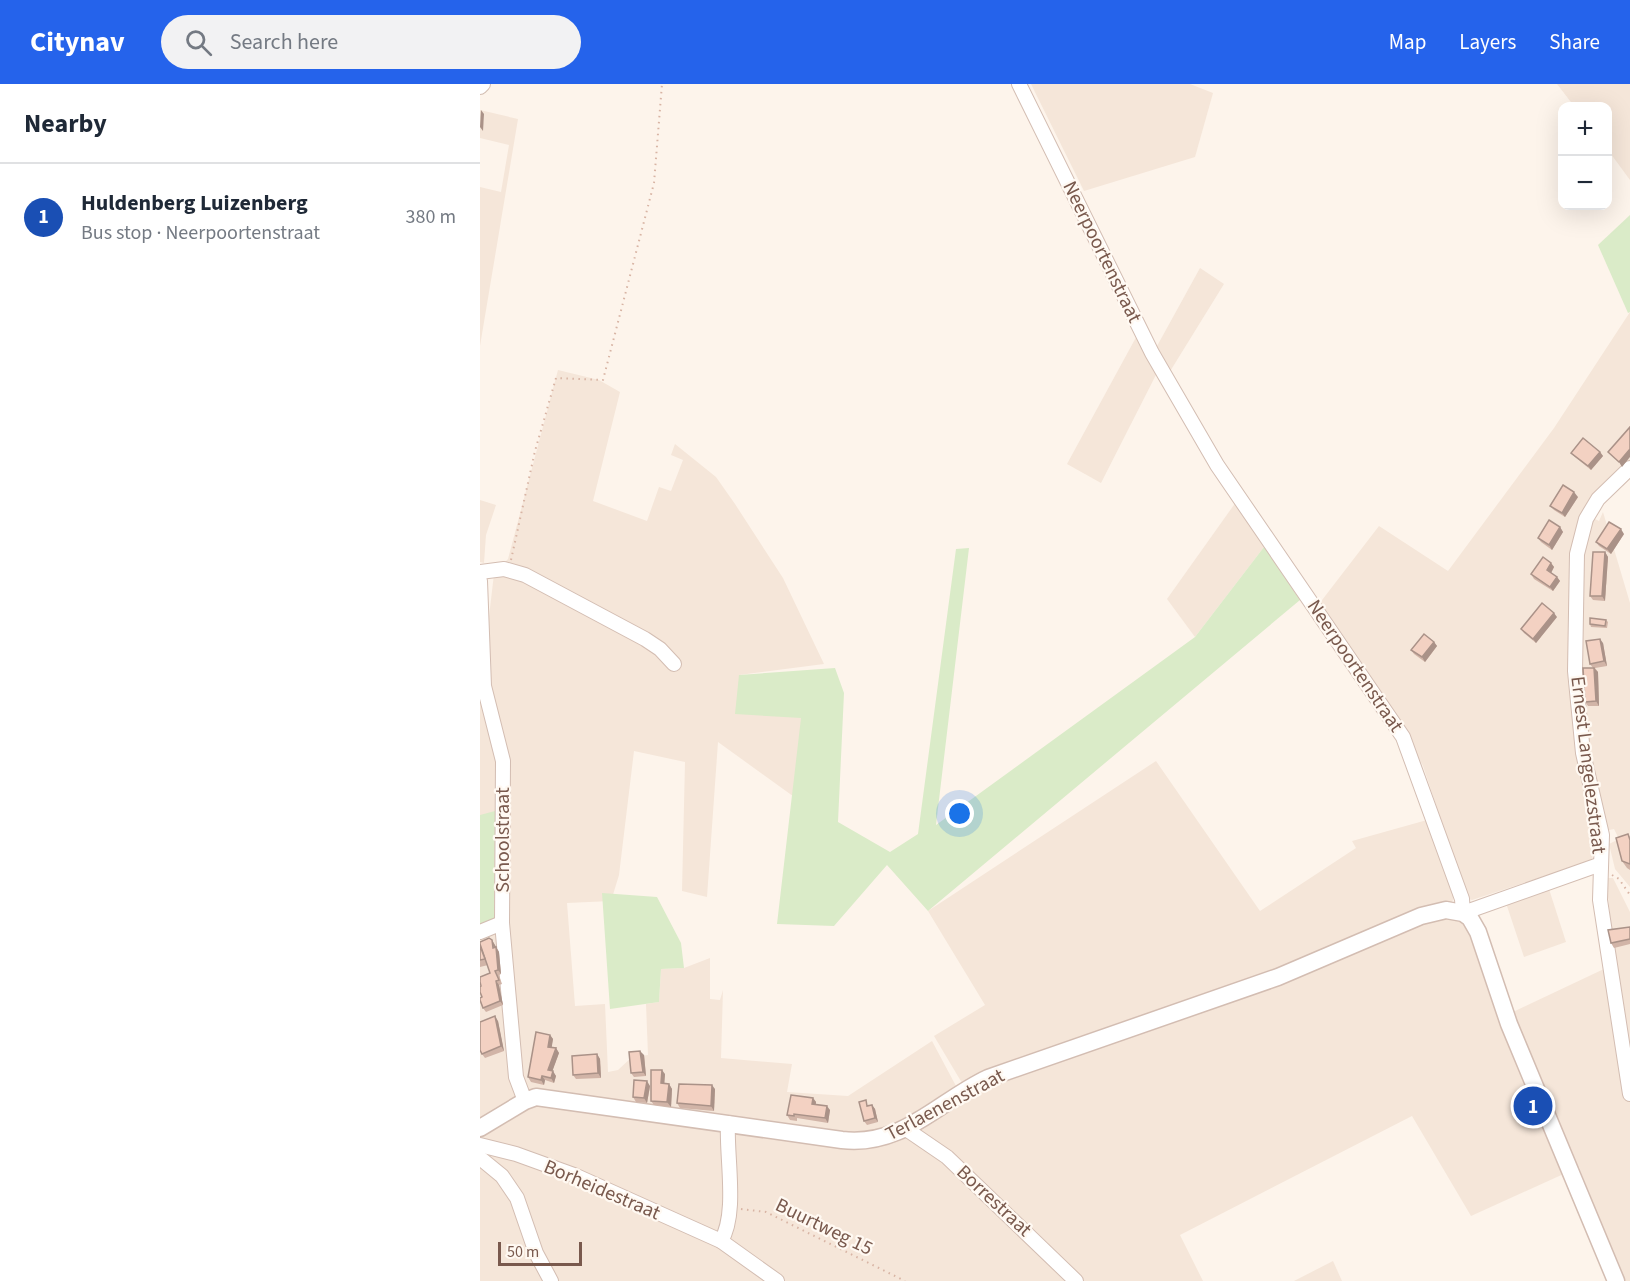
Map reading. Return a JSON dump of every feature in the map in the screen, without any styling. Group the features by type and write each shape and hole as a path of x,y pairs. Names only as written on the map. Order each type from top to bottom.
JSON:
{"street":[{"path":"480,87 483,84"},
{"name":"Neerpoortenstraat","path":"1019,84 1152,352 1217,465 1403,737 1464,913 1470,918 1478,932 1509,1024 1616,1281"},
{"name":"Ernest Langelezstraat","path":"1630,468 1598,499 1586,519 1577,554 1575,671 1583,753 1602,835 1600,900 1630,1094"},
{"path":"480,572 509,570 525,575 645,639 660,649 674,664"},
{"name":"Schoolstraat","path":"480,581 487,725 503,760 502,923 516,1077 525,1101"},
{"name":"Ernest Langelezstraat","path":"1464,913 1601,867"},
{"name":"Terlaenenstraat","path":"480,1128 525,1101 536,1097 858,1142 888,1137 906,1129 957,1095 988,1078 1278,977 1421,916 1446,910 1464,913"},
{"path":"480,932 502,923"},
{"path":"721,1241 727,1232 729,1211 728,1124"},
{"name":"Borrestraat","path":"906,1129 946,1156 1076,1281"},
{"name":"Borheidestraat","path":"480,1145 516,1154 574,1175 721,1241 777,1281"},
{"path":"480,1158 502,1176 517,1198 536,1254 551,1281"}],"path":[{"path":"509,570 535,451 556,378 603,380 654,183 662,84"},
{"path":"1601,867 1619,879 1630,895"},
{"name":"Buurtweg 15","path":"729,1211 746,1208 766,1212 905,1281"}],"shaded area":[{"path":"1031,84 1190,84 1213,93 1195,157 1084,191"},
{"path":"1557,84 1630,84 1630,180 1612,155 1612,102 1571,102"},
{"path":"480,110 518,119 480,346 480,187 501,192 509,145 480,138"},
{"path":"1200,268 1224,284 1169,373 1162,363 1101,483 1067,464 1140,330 1151,357"},
{"path":"1630,312 1630,460 1596,491 1593,518 1599,521 1603,512 1630,603 1630,887 1615,869 1609,844 1619,839 1614,829 1595,833 1596,853 1590,861 1472,900 1453,893 1453,900 1449,906 1469,927 1513,1012 1606,968 1615,1021 1625,1014 1612,934 1606,878 1613,878 1630,912 1630,1281 1623,1281 1579,1167 1471,1216 1412,1116 1180,1235 1203,1281 480,1281 480,628 488,625 494,574 508,559 558,370 599,380 620,392 593,501 647,521 659,487 671,491 683,460 671,455 675,444 716,477 735,504 783,578 824,664 739,675 801,718 815,812 718,742 707,897 682,891 685,762 634,751 619,875 611,901 567,903 575,1006 605,1004 608,1072 618,1070 632,1057 648,1055 646,1004 659,1002 661,969 684,968 710,958 710,999 720,1000 723,990 721,1058 792,1064 787,1092 848,1096 932,1041 956,1086 916,1111 924,1128 987,1072 962,1083 934,1036 985,1005 928,911 1156,761 1260,911 1356,848 1352,841 1427,820 1458,871 1423,766 1404,730 1319,604 1379,526 1448,571 1554,428"},
{"path":"480,500 496,505 486,535 484,563 480,562"},
{"path":"1236,502 1264,547 1195,637 1167,599"},
{"path":"1549,889 1566,942 1524,957 1506,903"},
{"path":"1333,1261 1342,1281 1294,1281"}],"green space":[{"path":"1630,215 1630,312 1628,313 1598,245"},
{"path":"1264,547 1300,600 928,911 887,865 834,926 777,924 801,718 735,714 739,675 835,668 844,693 838,822 890,852 918,834 956,549 969,548 936,825 1195,637"},
{"path":"495,811 494,919 480,924 480,815"},
{"path":"602,893 657,897 681,943 684,968 661,969 659,1002 610,1009"}],"building":[{"path":"1630,427 1630,449 1619,462 1608,452"},
{"path":"1583,438 1600,452 1588,466 1571,453"},
{"path":"1563,485 1574,492 1562,513 1550,506"},
{"path":"1549,520 1560,527 1549,545 1538,538"},
{"path":"1609,522 1621,529 1607,549 1596,542"},
{"path":"1593,552 1605,552 1602,596 1590,596"},
{"path":"1543,557 1551,563 1547,570 1557,577 1550,587 1531,574"},
{"path":"1542,603 1554,613 1533,639 1521,629"},
{"path":"1590,618 1606,620 1605,626 1590,624"},
{"path":"1424,634 1434,642 1422,657 1411,650"},
{"path":"1600,639 1604,661 1590,664 1586,641"},
{"path":"1583,668 1594,668 1596,701 1585,702"},
{"path":"1628,834 1630,864 1622,861 1616,838"},
{"path":"1630,927 1630,939 1611,943 1608,930"},
{"path":"489,938 492,940 493,948 496,947 498,970 495,971 499,980 496,981 500,1001 483,1008 480,1000 482,997 480,977 490,973 480,942"},
{"path":"480,946 485,959 480,960"},
{"path":"495,1016 501,1046 482,1054 480,1022"},
{"path":"536,1032 550,1035 548,1047 556,1048 548,1070 553,1071 551,1078 542,1076 541,1080 528,1077"},
{"path":"640,1051 643,1072 631,1073 629,1052"},
{"path":"597,1054 598,1073 573,1075 572,1056"},
{"path":"651,1070 662,1070 661,1083 669,1084 667,1102 651,1101"},
{"path":"634,1080 647,1081 644,1098 633,1097"},
{"path":"679,1084 712,1085 711,1106 677,1103"},
{"path":"791,1095 813,1098 812,1104 827,1106 825,1118 787,1115"},
{"path":"866,1100 867,1106 872,1105 875,1118 864,1121 859,1102"}],"place":[{"name":"Huldenberg Luizenberg","path":"1533,1106"}]}
